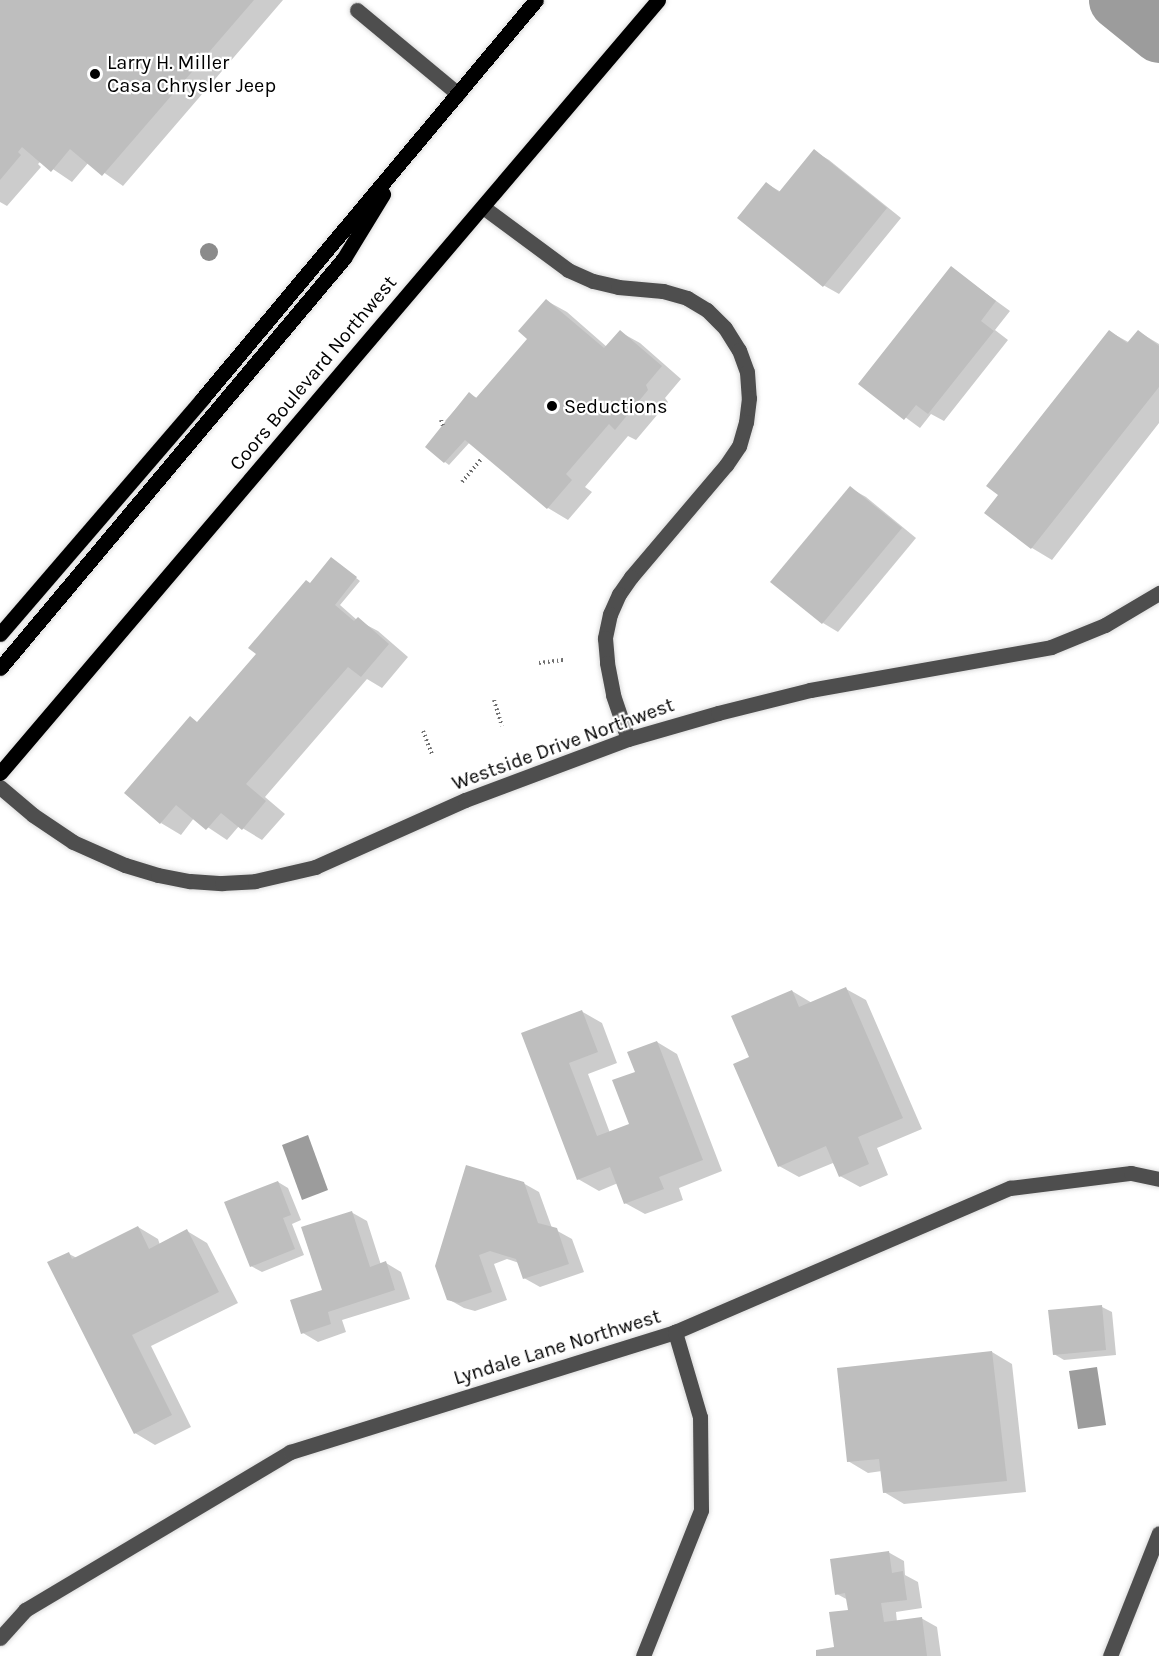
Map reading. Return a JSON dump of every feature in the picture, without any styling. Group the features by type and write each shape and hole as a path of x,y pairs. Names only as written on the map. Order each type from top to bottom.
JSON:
{"main road":[{"path":"0,634 202,399 536,0"},
{"name":"Coors Boulevard Northwest","path":"0,772 658,0"},
{"path":"0,668 344,258 411,148"}],"street":[{"path":"357,10 458,93"},
{"path":"483,207 568,270 592,281 618,287 663,291 687,298 707,310 725,327 739,350 747,372 749,398 746,422 739,446 726,465 631,578 619,594 610,614 605,638 606,663 611,687 628,739"},
{"name":"Westside Drive Northwest","path":"0,787 33,815 74,842 124,865 190,881 255,881 315,867 465,800 628,739 718,712 810,690 1051,647 1105,625 1159,593"},
{"name":"Lyndale Lane Northwest","path":"0,1638 25,1610 290,1452 675,1332 1010,1188 1131,1173 1159,1179"},
{"path":"643,1656 701,1510 699,1417 675,1332"},
{"path":"1110,1656 1159,1533"}],"path":[{"path":"441,420 443,426"},
{"path":"462,482 481,459"},
{"path":"539,663 565,660"},
{"path":"494,700 502,726"},
{"path":"423,731 432,754"}],"shaded area":[{"path":"308,1135 328,1190 302,1200 282,1145"},
{"path":"1097,1367 1106,1425 1078,1429 1069,1371"}],"building":[{"name":"Larry H. Miller Casa Chrysler Jeep","path":"0,0 254,0 102,176 70,149 51,172 22,147 18,152 21,155 0,180"},
{"path":"814,149 887,208 823,287 737,218 766,182 779,192"},
{"path":"951,266 996,301 981,321 994,331 928,414 916,405 904,420 858,384"},
{"path":"546,299 604,348 620,330 662,366 646,385 648,390 615,430 609,424 566,474 572,480 547,509 465,440 444,463 425,447 469,392 476,398 527,339 518,331"},
{"path":"1109,330 1127,343 1138,330 1159,346 1159,387 1031,549 984,513 998,495 986,486"},
{"path":"850,486 902,528 822,624 770,582"},
{"path":"331,557 357,577 335,605 354,621 358,617 389,644 361,677 348,667 246,784 266,801 242,830 221,813 206,830 176,805 160,824 124,793 190,716 197,722 256,654 248,648 306,580 310,583"},
{"path":"846,987 903,1118 858,1137 869,1164 839,1177 826,1146 778,1167 733,1064 749,1057 731,1016 792,990 799,1007"},
{"path":"582,1010 598,1052 569,1063 597,1136 629,1124 612,1080 635,1072 627,1052 657,1041 703,1160 659,1177 664,1189 624,1204 610,1167 577,1180 521,1033"},
{"path":"466,1165 524,1182 538,1223 557,1228 569,1264 523,1279 516,1259 490,1251 479,1255 492,1292 459,1303 447,1300 435,1266"},
{"path":"278,1181 291,1215 283,1218 295,1249 250,1267 224,1202"},
{"path":"352,1211 370,1267 386,1261 395,1290 328,1312 331,1324 301,1334 290,1300 322,1290 301,1227"},
{"path":"138,1226 149,1249 187,1229 219,1292 132,1335 172,1415 134,1434 47,1262 69,1252 72,1259"},
{"path":"1102,1305 1106,1350 1053,1355 1048,1310"},
{"path":"992,1351 1007,1481 883,1493 879,1459 847,1462 837,1368"},
{"path":"889,1551 892,1573 903,1571 907,1600 881,1603 884,1622 922,1617 927,1656 816,1656 816,1650 834,1647 829,1612 848,1610 845,1593 835,1595 830,1559"}],"waterway":[{"path":"1117,0 1159,34"}],"place":[{"name":"Larry H. Miller Casa Chrysler Jeep","path":"95,74"},
{"name":"Seductions","path":"552,406"}]}
